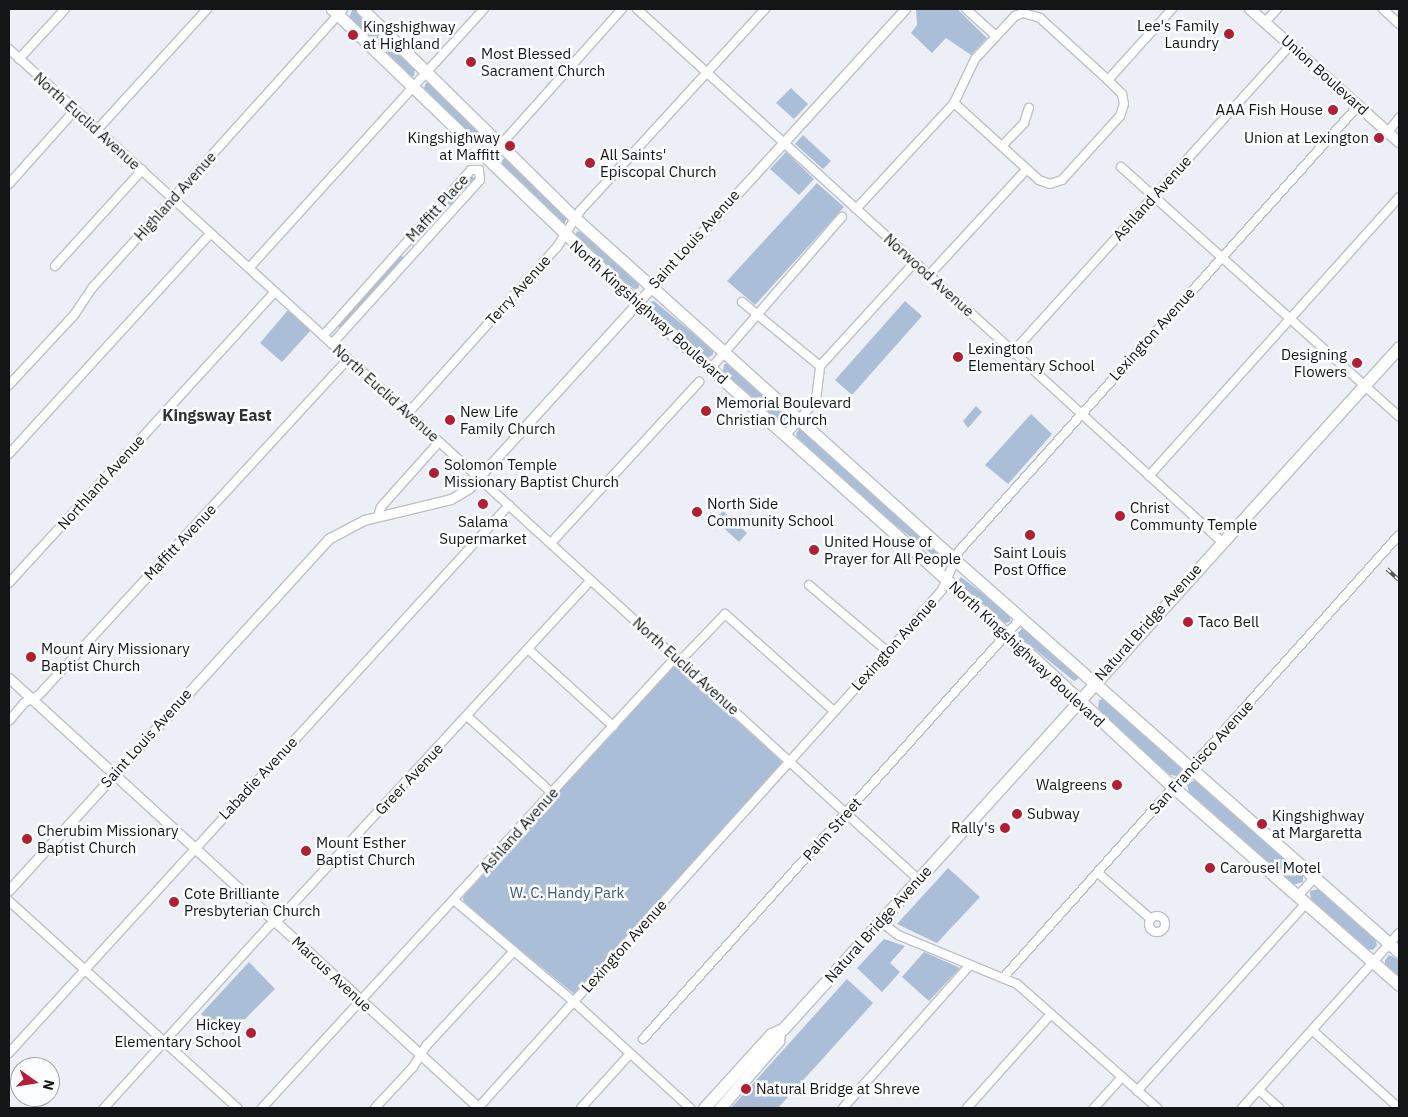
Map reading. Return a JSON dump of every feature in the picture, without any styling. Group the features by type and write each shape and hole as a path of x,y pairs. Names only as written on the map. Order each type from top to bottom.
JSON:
{"main road":[{"name":"North Kingshighway Boulevard","path":"362,9 575,218 955,560 1399,952"},
{"name":"Union Boulevard","path":"1250,9 1399,142"},
{"name":"North Kingshighway Boulevard","path":"338,11 564,236 1080,698 1173,788 1399,985"},
{"name":"Natural Bridge Avenue","path":"704,1108 771,1034 779,1032 919,880 1221,541 1363,384 1399,348"},
{"name":"Natural Bridge Avenue","path":"720,1108 778,1041 779,1032"},
{"path":"711,1108 736,1078 741,1067"}],"street":[{"path":"19,59 65,9"},
{"path":"97,130 207,9"},
{"path":"249,268 484,9"},
{"path":"487,160 622,9"},
{"name":"Norwood Avenue","path":"637,9 1221,541"},
{"name":"Terry Avenue","path":"408,413 564,236 575,218 765,9"},
{"name":"Saint Louis Avenue","path":"9,890 316,549 345,528 378,516 451,499 479,478 636,302 905,9"},
{"path":"966,9 996,36"},
{"path":"1108,80 1172,9"},
{"path":"1265,22 1277,9"},
{"path":"1383,9 1399,24"},
{"name":"Highland Avenue","path":"9,385 338,11"},
{"path":"856,209 954,103 975,59 1015,16 1023,13 1040,18 1122,94 1124,104 1120,116 1062,180 1050,184 1039,180 1026,170 954,103"},
{"name":"Ashland Avenue","path":"1013,352 1290,45"},
{"name":"North Euclid Avenue","path":"9,49 919,880"},
{"name":"Lexington Avenue","path":"479,1108 942,590 959,550 1358,106"},
{"path":"1002,146 1024,122 1029,108"},
{"path":"9,184 75,110"},
{"path":"1388,132 1399,118"},
{"path":"1121,167 1399,416"},
{"path":"55,266 142,170"},
{"name":"Maffitt Place","path":"323,336 471,170 479,170 480,180 332,344"},
{"path":"929,276 1026,170"},
{"path":"1149,476 1399,197"},
{"path":"711,368 756,313 842,217"},
{"path":"9,454 211,233"},
{"path":"786,435 816,400 820,366 914,263"},
{"name":"Northland Avenue","path":"9,583 275,292"},
{"path":"742,302 820,366"},
{"name":"Maffitt Avenue","path":"9,721 32,699 39,696 348,359"},
{"path":"551,543 699,382"},
{"path":"378,516 381,507 439,442"},
{"name":"Labadie Avenue","path":"9,1054 195,847 509,505"},
{"name":"San Francisco Avenue","path":"1003,978 1399,535"},
{"name":"Greer Avenue","path":"104,1108 591,580"},
{"path":"809,585 888,652"},
{"name":"Ashland Avenue","path":"262,1108 455,901 613,726 725,614 834,711"},
{"name":"Palm Street","path":"643,1039 1021,618"},
{"path":"528,649 613,726"},
{"name":"Marcus Avenue","path":"9,678 479,1108"},
{"path":"467,716 552,793"},
{"path":"1098,873 1151,919"},
{"path":"1137,1091 1302,899 1314,878"},
{"path":"9,900 237,1108"},
{"path":"455,901 574,1002 690,1108"},
{"path":"880,921 898,935 1017,984 1157,1108"},
{"path":"1242,1108 1399,933"},
{"path":"375,1108 514,951"},
{"path":"843,1108 970,965"},
{"path":"967,1108 1051,1014"},
{"path":"1312,1030 1399,1108"},
{"path":"581,1108 630,1054"},
{"path":"1094,1108 1122,1077"},
{"path":"1259,1090 1279,1108"}],"green space":[{"path":"916,9 957,9 987,38 971,55 946,38 932,53 911,33 917,25"},
{"path":"352,10 356,10 415,68 414,76 410,77 349,18"},
{"path":"426,83 431,83 487,138 482,144 423,90"},
{"path":"791,88 808,104 794,119 776,103"},
{"path":"803,135 831,161 823,169 795,144"},
{"path":"786,152 814,179 799,195 770,169"},
{"path":"508,158 567,218 564,225 500,164 503,159"},
{"path":"472,176 476,180 415,248 411,244"},
{"path":"817,183 844,207 755,305 727,281"},
{"path":"577,231 584,233 639,283 639,287 635,290 596,257 574,237"},
{"path":"401,255 405,259 341,329 337,326"},
{"path":"654,301 713,350 713,355 707,358 649,307 650,302"},
{"path":"905,301 922,316 852,395 835,380"},
{"path":"288,310 311,330 282,362 260,343"},
{"path":"724,364 729,364 787,415 785,422 780,423 723,372"},
{"path":"976,406 982,412 968,428 963,421"},
{"path":"1031,414 1052,434 1008,484 985,465"},
{"path":"799,429 803,429 944,559 938,559 894,524 798,439 796,434"},
{"path":"723,511 747,533 739,542 715,520"},
{"path":"961,577 1011,615 1010,622 1005,623 971,593 958,581"},
{"path":"1023,627 1078,674 1078,679 1074,681 1020,637 1018,633"},
{"name":"W. C. Handy Park","path":"675,664 783,763 574,994 464,903 463,897"},
{"path":"1103,699 1180,765 1182,769 1178,776 1170,775 1109,721 1098,708 1099,700"},
{"path":"1196,779 1303,874 1303,882 1293,885 1189,792 1187,785"},
{"path":"948,868 980,897 937,943 897,924"},
{"path":"1319,889 1375,938 1377,945 1373,950 1366,949 1311,901 1310,891"},
{"path":"884,939 905,946 890,963 900,972 882,992 857,968"},
{"path":"924,952 960,968 929,1001 902,977"},
{"path":"1389,955 1399,960 1399,979 1385,967 1385,960"},
{"path":"249,962 275,989 241,1023 236,1019 223,1034 201,1014"},
{"path":"847,979 873,1003 778,1108 731,1108"}],"railway":[{"path":"1387,569 1399,580"}],"place":[{"name":"Lee's Family Laundry","path":"1229,34"},
{"name":"Kingshighway at Highland","path":"353,35"},
{"name":"Most Blessed Sacrament Church","path":"471,62"},
{"name":"AAA Fish House","path":"1333,110"},
{"name":"Union at Lexington","path":"1379,138"},
{"name":"Kingshighway at Maffitt","path":"510,146"},
{"name":"All Saints' Episcopal Church","path":"590,163"},
{"name":"Lexington Elementary School","path":"958,357"},
{"name":"Designing Flowers","path":"1357,363"},
{"name":"Memorial Boulevard Christian Church","path":"706,411"},
{"name":"New Life Family Church","path":"450,420"},
{"name":"Solomon Temple Missionary Baptist Church","path":"434,473"},
{"name":"Salama Supermarket","path":"483,504"},
{"name":"North Side Community School","path":"697,512"},
{"name":"Christ Communty Temple","path":"1120,516"},
{"name":"Saint Louis Post Office","path":"1030,535"},
{"name":"United House of Prayer for All People","path":"814,550"},
{"name":"Taco Bell","path":"1188,622"},
{"name":"Mount Airy Missionary Baptist Church","path":"31,657"},
{"name":"Walgreens","path":"1117,785"},
{"name":"Subway","path":"1017,814"},
{"name":"Kingshighway at Margaretta","path":"1262,824"},
{"name":"Rally's","path":"1005,828"},
{"name":"Cherubim Missionary Baptist Church","path":"27,839"},
{"name":"Mount Esther Baptist Church","path":"306,851"},
{"name":"Carousel Motel","path":"1210,868"},
{"name":"Cote Brilliante Presbyterian Church","path":"174,902"},
{"name":"Hickey Elementary School","path":"251,1033"},
{"name":"Natural Bridge at Shreve","path":"746,1089"}],"district":[{"name":"Kingsway East","path":"217,415"}]}
